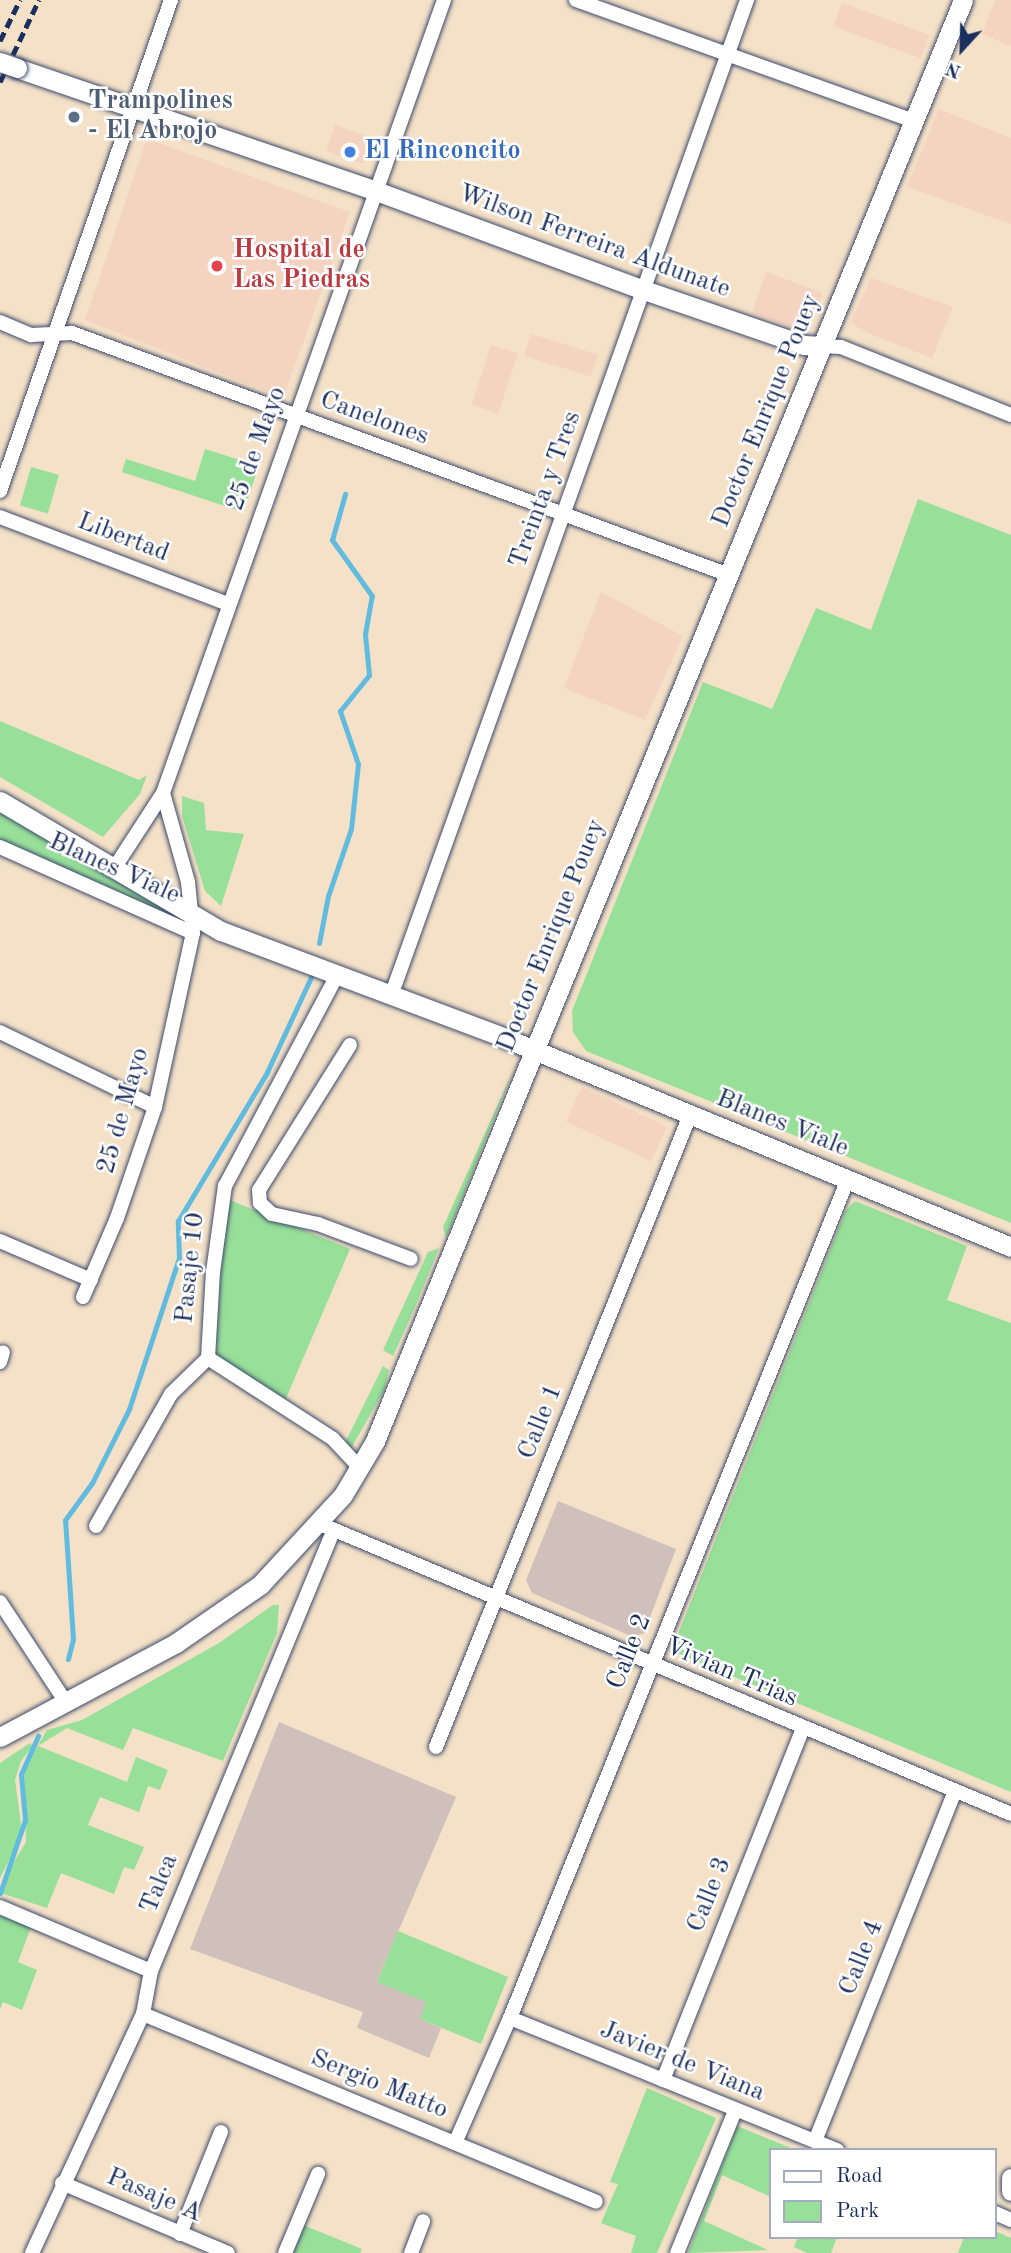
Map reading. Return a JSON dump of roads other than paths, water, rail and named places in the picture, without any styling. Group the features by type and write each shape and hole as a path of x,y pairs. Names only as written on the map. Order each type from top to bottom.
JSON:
{"street":[{"path":"0,491 52,334 171,0"},
{"name":"25 de Mayo","path":"83,1297 155,1107 194,926 163,793 294,416 444,0"},
{"path":"576,0 914,121"},
{"name":"Treinta y Tres","path":"391,996 747,0"},
{"name":"Doctor Enrique Pouey","path":"0,1737 223,1614 326,1527 383,1421 962,0"},
{"name":"Wilson Ferreira Aldunate","path":"9,65 376,191 644,290 804,345 841,348 1011,415"},
{"name":"Canelones","path":"0,322 31,335 72,333 729,575"},
{"name":"Libertad","path":"0,517 228,604"},
{"path":"113,870 163,793"},
{"name":"Blanes Viale","path":"0,801 113,870 194,926"},
{"name":"Blanes Viale","path":"0,847 194,926 337,975 534,1050 1011,1247"},
{"name":"Pasaje 10","path":"325,1006 337,975"},
{"name":"Pasaje 10","path":"96,1526 172,1394 208,1358 213,1272 225,1186 325,1006 337,975"},
{"path":"0,1032 155,1107"},
{"path":"351,1045 260,1190 260,1203 272,1214 318,1224 411,1259"},
{"name":"Calle 1","path":"436,1747 690,1115"},
{"name":"Calle 2","path":"455,2143 510,2018 848,1179"},
{"path":"0,1241 91,1280"},
{"path":"208,1358 333,1439 359,1467"},
{"name":"Vivian Trias","path":"326,1527 495,1601 954,1793 1011,1814"},
{"name":"Talca","path":"32,2253 62,2183 143,2014 151,1971 326,1527"},
{"path":"0,1602 65,1701"},
{"name":"Calle 3","path":"663,2080 803,1729"},
{"name":"Calle 4","path":"815,2141 954,1793"},
{"path":"0,1907 151,1971"},
{"name":"Sergio Matto","path":"143,2014 596,2202"},
{"name":"Javier de Viana","path":"510,2018 832,2148"},
{"path":"677,2253 735,2111"},
{"path":"180,2234 221,2132"},
{"path":"285,2253 318,2174"},
{"path":"1011,2178 1011,2191"},
{"name":"Pasaje A","path":"62,2183 228,2253"},
{"path":"411,2253 424,2221"}],"waterway":[{"path":"319,943 328,896 351,829 358,764 340,711 369,675 365,634 372,596 332,540 345,494"},
{"path":"68,1659 73,1639 65,1520 92,1483 129,1409 179,1258 178,1221 267,1072 311,977"},
{"path":"0,1893 25,1820 21,1774 38,1736"}],"railway":[{"path":"0,41 20,0"},
{"path":"0,82 39,0"}],"place":[{"name":"Trampolines - El Abrojo","path":"74,117"},
{"name":"El Rinconcito","path":"350,152"},
{"name":"Hospital de Las Piedras","path":"217,266"}]}
